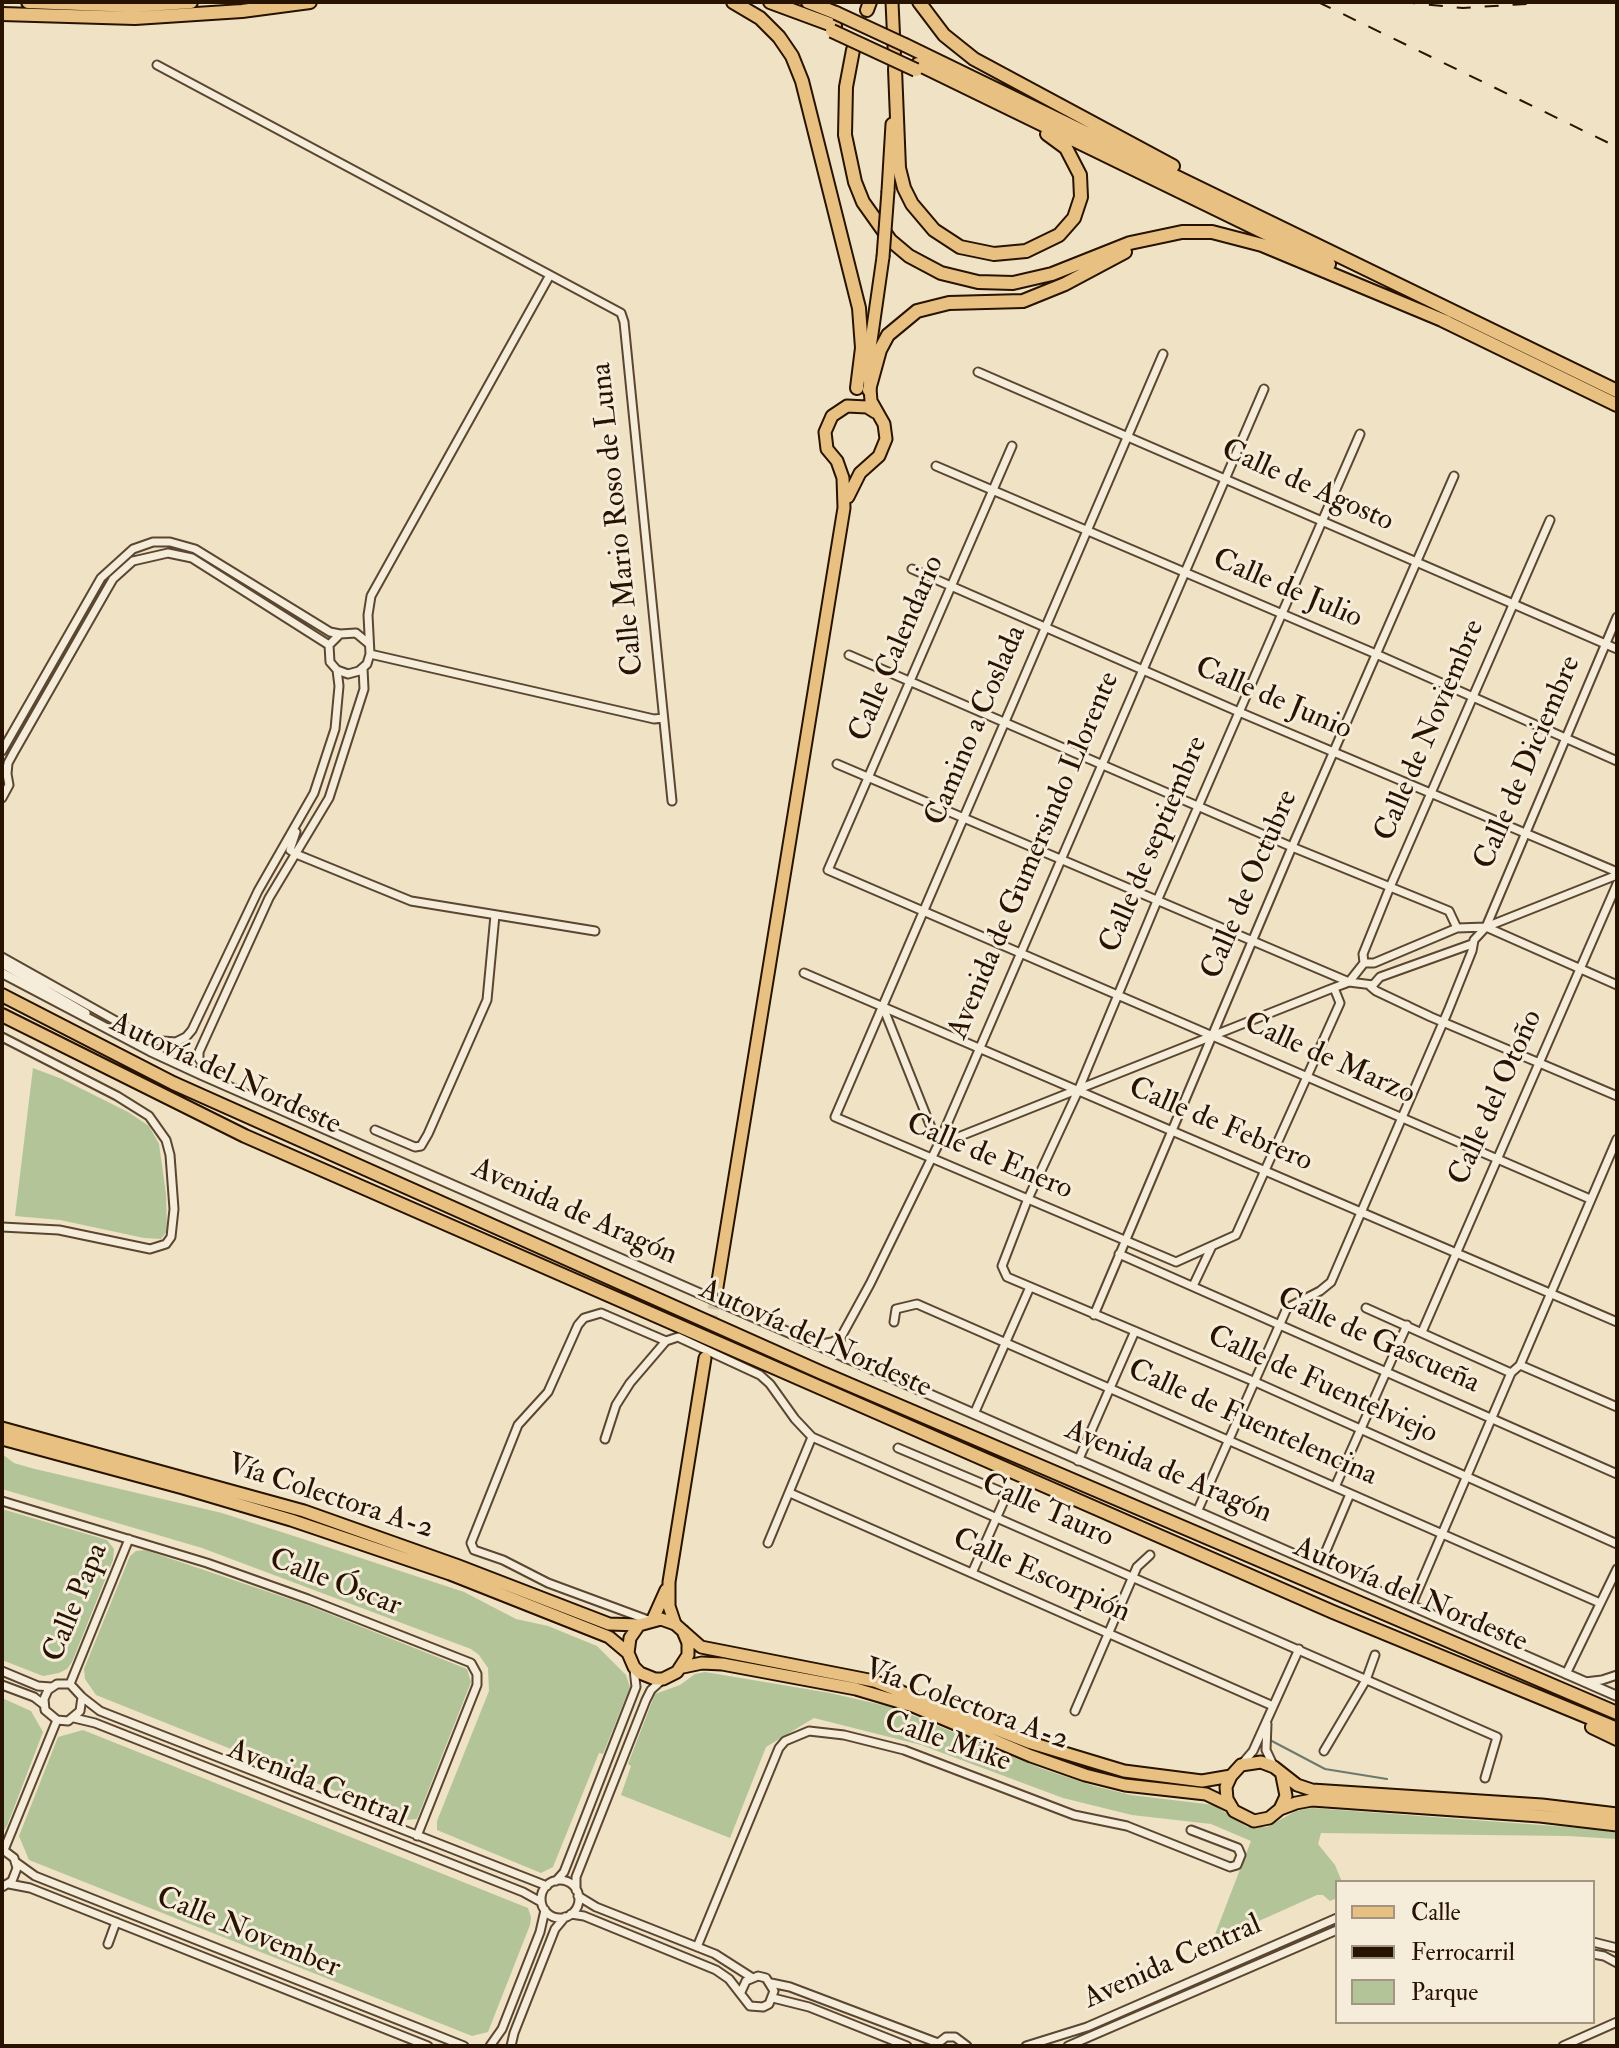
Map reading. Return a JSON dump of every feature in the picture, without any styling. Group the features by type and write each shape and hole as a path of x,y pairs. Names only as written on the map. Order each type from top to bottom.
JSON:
{"highway":[{"path":"28,2 134,6 191,2"},
{"path":"2,14 135,18 196,15 310,2"},
{"path":"733,2 760,18 779,37 792,56 802,81 859,308 863,389"},
{"path":"770,2 905,45 1617,391"},
{"path":"808,2 834,23 1034,127 1066,148 1075,161 1082,188 1074,218 1059,235 1026,251 994,254 960,247 934,230 912,204 899,168 895,69"},
{"path":"919,2 944,35 995,73 1184,171 1294,233"},
{"path":"853,50 846,87 845,135 855,182 876,223 909,256 958,279 1013,283 1052,274 1130,243 1182,232 1212,232 1262,245 1447,322"},
{"path":"917,67 1617,405"},
{"path":"863,389 888,335 917,311 949,303 1012,302 1037,297 1165,235"},
{"name":"Autovía del Nordeste","path":"2,995 173,1083 805,1365 1617,1713"},
{"name":"Autovía del Nordeste","path":"2,1015 245,1136 1333,1612 1617,1729"},
{"path":"1333,1612 1367,1630 1617,1737"}],"main road":[{"path":"717,1287 844,508 845,489 837,461 827,449 825,432 832,416 863,389 883,257 895,69 892,2"},
{"path":"844,508 854,481 866,465 879,456 886,439 884,424 863,389"},
{"path":"847,406 867,407 875,412"},
{"path":"837,461 848,466 866,465"},
{"path":"669,1582 647,1622 630,1638 628,1653 634,1667 647,1677 663,1679 677,1672 683,1667 688,1649 669,1606 669,1582 705,1358"},
{"name":"Vía Colectora A-2","path":"2,1428 304,1511 609,1624 647,1622"},
{"name":"Vía Colectora A-2","path":"2,1439 183,1488 450,1574 609,1637 628,1653"},
{"path":"647,1622 679,1627 701,1647 719,1652 874,1681 1028,1742 1124,1771 1202,1781 1231,1776"},
{"name":"Vía Colectora A-2","path":"683,1667 702,1663 722,1664 856,1689 913,1706 1031,1756 1085,1775 1125,1785 1206,1794 1229,1805"},
{"path":"1617,1814 1542,1805 1312,1790 1254,1761 1241,1765 1231,1776 1226,1793 1229,1805 1239,1816 1254,1821 1269,1818 1280,1809 1312,1800 1540,1816 1617,1825"},
{"path":"1278,1771 1286,1796 1280,1809"}],"street":[{"path":"157,65 550,275 371,596 368,615 370,654 363,668 364,689 329,798 269,898 199,1052 199,1059 205,1067"},
{"name":"Calle Mario Roso de Luna","path":"550,275 621,313 624,322 672,801"},
{"name":"Camino a Coslada","path":"835,1117 1163,354"},
{"name":"Calle de Agosto","path":"978,372 1617,649"},
{"path":"1033,395 1037,385"},
{"name":"Avenida de Gumersindo Llorente","path":"841,1337 938,1145 1264,389"},
{"name":"Calle de septiembre","path":"1007,1277 1002,1266 1027,1201 1078,1091 1360,434"},
{"name":"Calle Calendario","path":"828,870 1012,446"},
{"name":"Calle de Julio","path":"936,466 1617,761"},
{"name":"Calle de Octubre","path":"1094,1315 1292,847 1454,476"},
{"name":"Calle de Noviembre","path":"1369,963 1363,954 1390,887 1550,520"},
{"path":"2,751 101,578 133,549 153,542 170,542 195,549 330,632 352,632 368,643"},
{"path":"2,798 9,785 5,770 14,752 113,579 133,561 168,553 192,558 329,645"},
{"name":"Calle de Junio","path":"912,569 1617,874"},
{"path":"352,632 368,615"},
{"name":"Calle de Diciembre","path":"1486,927 1617,617"},
{"path":"340,634 329,645 330,662 337,670 353,673 363,668"},
{"path":"370,654 654,719 663,718"},
{"path":"849,655 1292,847 1449,911 1455,929 1451,940 1457,948"},
{"path":"2,957 150,1040 176,1042 192,1030 258,891 314,793 335,729 337,670"},
{"path":"837,764 1349,982 1367,986 1380,977 1457,948 1463,949 1486,927"},
{"path":"300,819 290,850 411,901 595,931"},
{"name":"Calle de Marzo","path":"828,870 1590,1199"},
{"path":"883,1007 938,1145 1349,982 1357,970 1369,963 1455,929 1486,927 1617,874"},
{"name":"Calle del Otoño","path":"1422,1332 1617,884"},
{"path":"375,1130 415,1147 421,1146 428,1134 487,1000 495,915"},
{"path":"1486,927 1617,985"},
{"path":"1197,1512 1287,1308 1331,1282 1472,951 1473,942 1468,928"},
{"path":"1369,963 1380,969 1380,977"},
{"path":"2,964 150,1051"},
{"path":"1357,970 1358,979 1376,991 1617,1096"},
{"name":"Avenida de Aragón","path":"2,973 150,1051 1617,1696"},
{"name":"Calle de Febrero","path":"804,973 1617,1322"},
{"path":"1125,1241 1176,1262 1236,1235 1340,1003 1334,988"},
{"path":"2,1037 117,1096 149,1116 166,1140 174,1209 171,1237 166,1244 150,1249 59,1230 2,1227"},
{"name":"Calle de Enero","path":"835,1117 1125,1241"},
{"path":"1412,1604 1511,1373 1520,1365 1617,1139"},
{"path":"1193,1286 1212,1246"},
{"name":"Calle de Gascueña","path":"1119,1254 1617,1474"},
{"name":"Calle de Fuentelviejo","path":"1007,1277 1253,1381 1617,1544"},
{"path":"974,1414 1030,1287"},
{"name":"Calle de Fuentelencina","path":"894,1322 896,1309 917,1304 1600,1603"},
{"path":"1366,1308 1511,1373"},
{"name":"Calle Tauro","path":"647,1622 474,1550 471,1543 518,1425 548,1392 578,1325 584,1318 601,1313 666,1341 678,1337 760,1375 812,1437 1497,1737 1485,1778"},
{"path":"1335,1487 1407,1325"},
{"path":"1078,1461 1135,1331"},
{"path":"816,1345 841,1337"},
{"path":"841,1337 839,1347 845,1358"},
{"path":"605,1439 616,1405 630,1383 666,1341"},
{"path":"1520,1365 1617,1407"},
{"path":"768,1543 812,1437"},
{"path":"898,1448 1007,1494 972,1573"},
{"name":"Calle Escorpión","path":"790,1493 1273,1706"},
{"path":"1320,1565 1350,1494"},
{"name":"Calle Óscar","path":"2,1501 244,1575 471,1663 477,1674 477,1685 417,1836"},
{"name":"Calle Papa","path":"70,1684 129,1539"},
{"path":"1075,1711 1137,1567 1150,1555"},
{"path":"1566,1674 1617,1569"},
{"path":"1241,1765 1253,1751 1299,1649"},
{"path":"1324,1751 1366,1680 1375,1655"},
{"path":"490,2046 502,2029 543,1925 547,1886 564,1872 636,1687 634,1667"},
{"path":"2,1671 38,1686 70,1684 82,1697 80,1711 74,1718 57,1720 34,1697 2,1685"},
{"path":"1585,1682 1617,1675"},
{"path":"511,2046 555,1929 577,1906 576,1877 646,1700 651,1690 663,1679"},
{"path":"44,1705 45,1695 51,1687"},
{"name":"Avenida Central","path":"82,1697 100,1711 547,1886"},
{"name":"Avenida Central","path":"74,1718 95,1723 523,1892 543,1906"},
{"path":"3,1850 57,1720"},
{"path":"1267,1722 1266,1750 1278,1771"},
{"name":"Calle Mike","path":"697,1947 779,1748 785,1741 809,1731 844,1735 904,1750 1074,1815 1127,1826 1230,1867 1237,1865 1241,1855 1238,1848 1191,1830"},
{"name":"Calle November","path":"3,1850 35,1876 464,2046"},
{"path":"5,1886 17,1873 17,1863"},
{"path":"556,1881 568,1882 596,1907 715,1954 751,1977 766,1978 771,1983 790,1987 937,2044 946,2037 955,2037 967,2046"},
{"name":"Calle November","path":"5,1886 25,1886 428,2046"},
{"path":"543,1906 554,1917 584,1916 702,1963 729,1979 741,1992 745,2002 756,2008 763,2007 773,1998"},
{"name":"Avenida Central","path":"1026,2046 1087,2027 1335,1919"},
{"name":"Calle November","path":"108,1944 116,1922"},
{"name":"Avenida Central","path":"1068,2046 1335,1931"},
{"path":"1595,1942 1617,1948"},
{"path":"1595,1955 1617,1963"},
{"path":"741,1992 751,1977"},
{"path":"771,1983 773,1998"},
{"path":"773,1998 809,2007 907,2046"},
{"path":"1563,2046 1617,2022"}],"green space":[{"path":"33,1068 128,1112 149,1126 159,1144 166,1194 167,1231 161,1239 60,1220 15,1216"},
{"path":"2,1454 14,1463 31,1468 222,1513 300,1538 464,1592 516,1619 548,1626 597,1646 626,1675 630,1687 603,1754 599,1753 553,1867 541,1873 437,1830 437,1821 489,1691 488,1668 471,1649 202,1548 2,1489"},
{"path":"2,1509 107,1540 114,1549 113,1560 72,1662 59,1673 43,1676 2,1660"},
{"path":"145,1550 307,1605 467,1669 471,1682 417,1819 405,1820 406,1816 402,1814 401,1817 96,1695 85,1679 84,1669 130,1556 136,1551"},
{"path":"705,1672 830,1693 895,1708 1040,1768 1131,1795 1214,1805 1247,1827 1267,1827 1296,1811 1312,1808 1595,1829 1617,1833 1617,1839 1321,1833 1318,1844 1335,1865 1341,1880 1335,1880 1335,1899 1330,1901 1323,1895 1317,1895 1212,1942 1251,1841 1211,1824 1132,1815 1063,1798 921,1745 814,1718 766,1747 730,1838 621,1795 631,1766 628,1764 655,1694 680,1685 695,1674"},
{"path":"2,1698 31,1711 43,1732 2,1833"},
{"path":"83,1730 528,1908 530,1925 488,2032 472,2036 29,1860 19,1836 58,1737"}],"waterway":[{"path":"1270,1740 1325,1769 1387,1779"}],"tunnel":[{"path":"705,1358 717,1287"}],"railway":[{"path":"1318,2 1617,147"},
{"path":"1401,2 1463,8 1556,2"}]}
